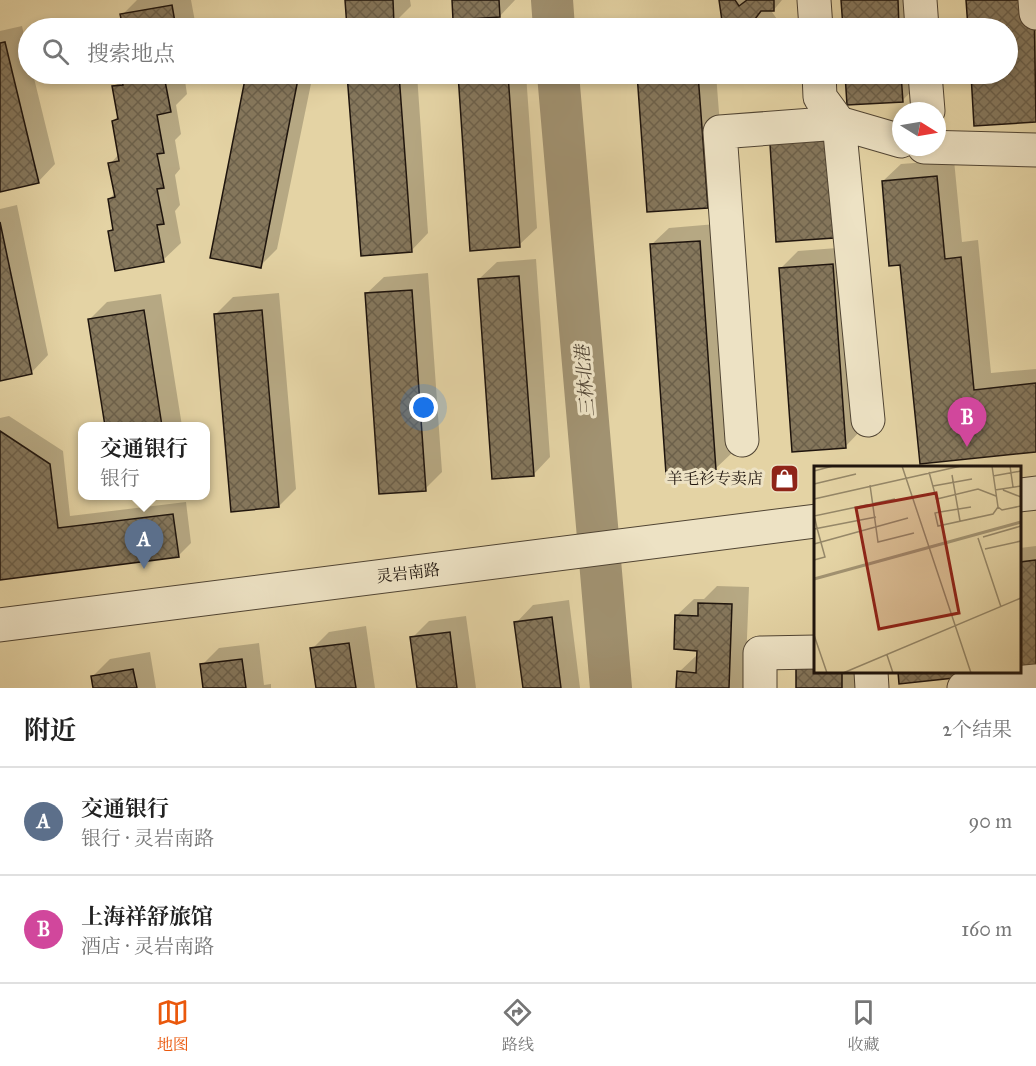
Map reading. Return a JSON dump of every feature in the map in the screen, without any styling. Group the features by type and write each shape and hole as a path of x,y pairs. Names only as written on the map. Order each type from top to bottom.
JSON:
{"street":[{"path":"814,0 815,18"},
{"path":"920,0 921,18"},
{"path":"1035,0 1036,13"},
{"path":"819,84 820,97 839,123 868,420"},
{"path":"926,84 927,102"},
{"path":"742,440 720,132 839,123 892,138"},
{"path":"946,147 1036,150"},
{"path":"1021,495 1036,493"},
{"name":"灵岩南路","path":"0,625 814,521"},
{"path":"760,688 760,653 814,652"},
{"path":"871,673 872,688"},
{"path":"978,687 1036,681"}],"building":[{"path":"345,0 393,0 394,18 346,18"},
{"path":"452,0 499,0 500,17 453,18"},
{"path":"719,0 735,0 739,6 747,0 774,0 774,11 761,11 756,18 722,18"},
{"path":"841,0 898,0 899,18 842,18"},
{"path":"966,0 1034,0 1036,122 974,126 972,84 1018,84 1018,18 967,18"},
{"path":"172,5 174,18 121,18 120,14"},
{"path":"5,42 39,183 0,192 0,43"},
{"path":"166,84 171,112 157,115 164,153 157,154 164,188 157,189 164,224 157,225 164,262 115,271 108,231 113,230 108,199 115,197 108,163 119,161 112,121 118,119 112,86"},
{"path":"244,84 297,84 261,268 210,258"},
{"path":"348,84 400,84 412,252 361,256"},
{"path":"459,84 509,84 520,247 470,251"},
{"path":"638,84 699,84 708,208 647,212"},
{"path":"846,84 902,84 903,102 847,105"},
{"path":"827,140 834,238 776,242 770,144"},
{"path":"937,176 945,259 961,257 974,390 1036,383 1036,452 920,464 900,265 889,266 882,181"},
{"path":"0,222 32,374 0,381"},
{"path":"700,241 716,470 666,474 650,244"},
{"path":"833,264 846,448 792,452 779,268"},
{"path":"519,276 534,476 492,479 478,279"},
{"path":"412,290 426,491 379,494 365,293"},
{"path":"144,310 161,422 104,422 88,319"},
{"path":"262,310 279,507 231,512 214,314"},
{"path":"0,431 50,464 58,528 173,514 179,557 0,580"},
{"path":"1036,560 1036,665 1021,668 1021,562"},
{"path":"698,603 732,604 729,688 676,688 677,671 696,673 697,651 674,649 675,615 698,616"},
{"path":"552,617 561,688 523,688 514,622"},
{"path":"450,632 457,688 417,688 410,637"},
{"path":"349,643 356,688 316,688 310,648"},
{"path":"242,659 246,688 203,688 200,664"},
{"path":"796,662 814,662 814,673 842,673 842,688 796,688"},
{"path":"133,669 137,688 93,688 91,676"},
{"path":"898,673 954,673 954,678 899,684"}],"waterway":[{"name":"三林北港","path":"552,0 553,18"},
{"name":"三林北港","path":"559,84 611,688"}],"place":[{"name":"上海祥舒旅馆","path":"967,447"},
{"name":"羊毛衫专卖店","path":"784,478"},
{"name":"交通银行","path":"144,569"}]}
